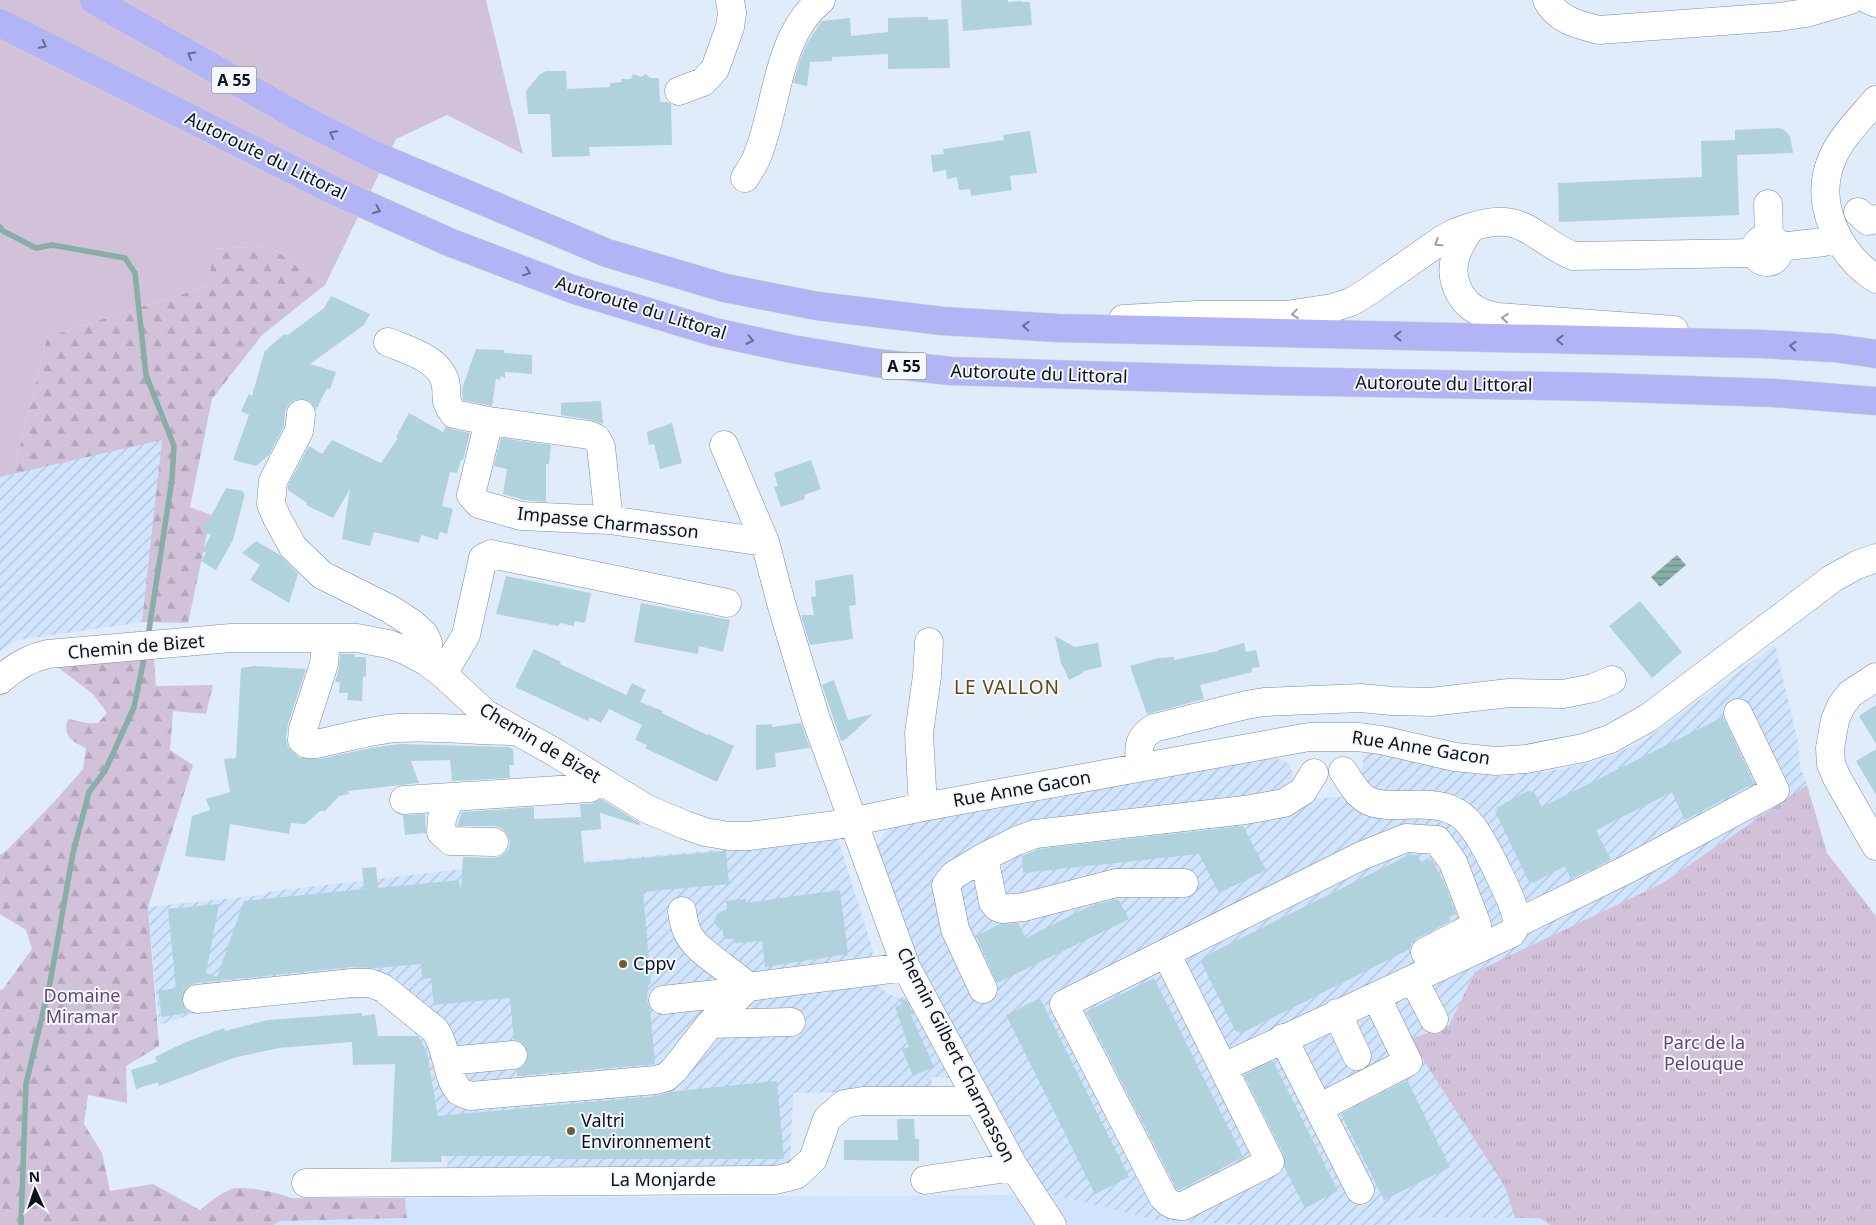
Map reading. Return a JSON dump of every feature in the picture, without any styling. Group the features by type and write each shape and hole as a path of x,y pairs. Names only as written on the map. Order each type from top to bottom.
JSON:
{"highway":[{"name":"A 55","path":"94,0 299,117 376,156 607,253 725,288 817,306 943,321 1058,328 1762,344 1834,348 1876,353"},
{"name":"Autoroute du Littoral","path":"0,23 333,190 449,242 572,289 714,332 792,349 876,363 951,372 1276,381 1618,387 1774,393 1876,402"}],"street":[{"path":"679,91 703,82 715,69 730,26 732,13 730,0"},
{"path":"745,178 758,155 790,43 807,13 821,0"},
{"path":"1546,0 1564,19 1580,26 1599,30 1779,18 1806,13 1850,0"},
{"path":"1869,0 1876,3"},
{"path":"1876,100 1840,144 1828,170 1826,183 1832,225 1837,237 1854,260 1876,279"},
{"path":"1768,204 1768,246"},
{"path":"1058,328 1133,318 1197,315 1286,315 1332,308 1350,302 1454,233 1489,222 1511,222 1540,236 1560,250 1573,256 1824,242 1837,237"},
{"path":"1471,227 1455,256 1453,272 1456,286 1461,296 1469,306 1482,313 1498,317 1679,330 1762,344"},
{"path":"388,342 423,357 440,370 445,382 446,404 454,414 596,438 601,447 609,520"},
{"path":"300,414 299,431 274,481 271,504 277,518 293,547 322,575 390,609 413,624 424,634 435,668"},
{"name":"Impasse Charmasson","path":"489,421 471,495 479,504 521,516 609,520 765,542"},
{"name":"Chemin Gilbert Charmasson","path":"724,445 765,542 815,716 906,967 1014,1167 1052,1225"},
{"path":"435,668 466,635 484,558 491,554 727,603"},
{"name":"Rue Anne Gacon","path":"854,822 923,807 1292,740 1337,736 1358,737 1476,760 1526,759 1583,748 1610,738 1648,718 1833,578 1857,565 1876,558"},
{"name":"Chemin de Bizet","path":"0,680 15,668 38,656 231,638 374,640 405,650 435,668 486,714 647,809 666,818 705,832 729,836 749,836 854,822"},
{"path":"326,638 324,664 303,729 302,740 307,744 316,744 396,728 425,727 517,731"},
{"path":"923,807 919,732 930,642"},
{"path":"1876,677 1850,694 1841,706 1835,720 1830,748 1831,764 1837,778 1876,846"},
{"path":"1140,768 1139,745 1144,734 1154,728 1246,705 1340,698 1431,702 1509,693 1563,694 1593,688 1612,680"},
{"path":"1224,1067 1512,932 1517,923 1628,869 1775,790 1738,713"},
{"path":"1292,740 1299,760 1306,768 1314,774 1326,775 1343,771 1352,758 1358,737"},
{"path":"1343,771 1366,800 1376,804 1438,806 1454,811 1466,820 1477,834 1503,883 1517,923"},
{"path":"983,989 955,928 946,885 954,875 1016,840 1035,834 1244,810 1284,803 1303,791 1314,774"},
{"path":"404,800 590,788 602,781"},
{"path":"451,797 442,818 441,832 451,842 494,842"},
{"path":"1166,954 1270,1162 1183,1206 1174,1206 1169,1204 1163,1197 1064,1004 1361,856 1406,838 1437,840 1453,862 1477,926 1425,952 1424,974 1434,1019"},
{"path":"984,857 993,902 1002,909 1024,907 1116,883 1184,883"},
{"path":"682,911 687,933 703,951 739,978 744,991"},
{"path":"663,1000 744,991 906,967"},
{"path":"197,999 352,983 370,983 383,988 435,1030 441,1037 455,1085 460,1092 470,1096 656,1080 666,1077 674,1070 710,1024 744,991"},
{"path":"1320,1108 1408,1062 1376,996"},
{"path":"1336,1013 1357,1056"},
{"path":"710,1024 791,1022"},
{"path":"1283,1038 1360,1190"},
{"path":"448,1061 513,1055"},
{"name":"La Monjarde","path":"306,1183 776,1180 796,1175 813,1159 826,1119 844,1104 863,1101 978,1101"},
{"path":"925,1180 1014,1167"}],"shaded area":[{"path":"163,439 142,622 18,640 0,652 0,477"},
{"path":"1677,555 1686,565 1660,587 1651,577"},
{"path":"1775,645 1798,742 1800,766 1807,785 1661,884 1475,972 1449,1025 1410,1039 1505,1187 1515,1218 1415,1217 1388,1225 1248,1225 1156,1220 1038,1191 916,968 876,848 885,832 896,825 1271,757 1286,761 1292,770 1295,786 1307,799 1350,796 1368,785 1361,773 1364,757 1370,751 1462,772 1503,776 1561,769 1600,760 1642,742"},
{"path":"838,839 873,951 871,962 880,987 896,997 915,998 957,1078 932,1077 931,1091 793,1093 790,1169 448,1168 427,1052 418,1036 375,997 215,1007 159,1025 148,907 264,895 266,892 470,868 492,870"},
{"path":"1015,1182 1158,1219 1233,1225 273,1225 279,1221 406,1218 405,1198 1014,1195"},
{"path":"1417,1216 1540,1218 1550,1225 1386,1225"}],"green space":[{"path":"0,0 486,0 523,154 447,115 396,139 325,285 269,246 212,249 210,285 47,337 13,474 0,477"},
{"path":"269,246 325,285 262,335 212,399 190,507 211,515 188,623 142,622 162,440 13,474 47,337 210,285 211,249"},
{"name":"Domaine Miramar","path":"94,658 154,659 156,686 213,685 206,714 173,711 170,750 193,765 148,907 159,1046 126,1066 127,1103 88,1095 84,1124 102,1153 110,1191 153,1184 200,1210 222,1194 237,1188 249,1188 292,1198 405,1198 407,1218 280,1221 273,1225 0,1225 0,990 3,989 32,949 26,930 0,914 0,855 54,802 83,769 86,748 76,743 67,734 66,725 68,719 98,723 107,713 93,694 52,663"},
{"name":"Parc de la Pelouque","path":"1807,785 1827,853 1876,916 1876,1225 1550,1225 1540,1218 1515,1218 1505,1187 1410,1039 1449,1025 1475,972 1661,884"}],"building":[{"path":"961,0 1030,2 1032,25 963,31"},
{"path":"928,17 928,20 948,19 950,68 888,69 888,54 832,57 832,61 810,62 807,86 793,83 801,57 809,40 822,21 850,18 851,36 888,32 888,18"},
{"path":"546,71 566,71 567,89 610,87 610,83 622,82 621,79 631,79 633,74 641,77 646,74 650,78 659,78 660,102 671,104 672,145 589,147 590,156 552,157 550,114 528,114 526,91 539,75"},
{"path":"1783,129 1790,136 1793,153 1737,155 1739,215 1559,222 1558,183 1702,177 1701,141 1735,140 1735,130"},
{"path":"1030,131 1037,173 1010,176 1012,190 971,196 970,189 959,190 957,177 947,179 946,170 933,172 931,155 944,154 943,149 1004,140 1003,135"},
{"path":"331,296 370,314 364,325 310,364 336,372 330,389 327,388 316,410 311,402 303,399 295,400 289,404 285,412 284,426 269,455 256,466 233,460 249,415 241,411 249,394 252,396 265,350 267,351 284,334 288,335 324,308"},
{"path":"476,349 504,350 504,353 532,355 532,374 505,372 505,378 501,376 500,380 496,379 492,406 463,400 462,389"},
{"path":"601,401 603,424 561,415 561,403"},
{"path":"409,413 443,432 446,426 470,433 463,460 461,460 457,473 450,472 442,506 453,509 447,534 440,532 438,540 421,535 419,543 374,532 370,546 342,539 350,489 333,518 306,505 307,503 288,490 288,485 309,446 322,454 332,440 381,463 398,438 396,437"},
{"path":"672,423 682,463 660,469 654,444 649,445 647,432"},
{"path":"501,438 551,445 549,464 546,464 546,502 524,500 503,494 507,469 494,466"},
{"path":"811,460 821,489 804,495 805,499 781,507 774,487 778,486 774,473"},
{"path":"226,488 243,491 245,494 233,540 216,570 201,561 206,553 202,551 211,535 203,531"},
{"path":"256,541 280,555 298,574 289,603 250,580 260,565 242,553"},
{"path":"853,574 856,605 849,606 853,639 810,645 801,615 814,615 811,597 816,596 815,581"},
{"path":"506,576 591,593 585,623 575,621 574,626 560,623 558,626 496,614"},
{"path":"1640,601 1682,652 1652,678 1609,626"},
{"path":"641,603 730,620 723,652 699,646 698,654 634,642"},
{"path":"1055,636 1075,647 1098,643 1102,667 1083,671 1083,673 1069,680 1061,663"},
{"path":"1244,643 1246,652 1256,650 1260,667 1252,668 1252,672 1200,685 1204,699 1147,714 1130,666 1158,658 1174,657 1174,660 1218,651"},
{"path":"534,649 561,662 560,664 626,695 632,683 646,690 640,702 663,711 662,713 734,746 717,782 645,748 647,745 635,740 642,725 609,709 601,723 590,717 588,721 515,687"},
{"path":"340,654 355,654 354,657 366,657 366,676 363,677 362,701 347,700 348,693 339,693 340,682 335,682 339,669"},
{"path":"255,666 306,669 288,724 286,739 288,747 300,758 319,759 400,744 507,747 513,749 514,765 509,765 510,778 452,781 450,760 411,761 419,783 348,791 349,794 339,796 325,811 320,811 305,824 291,823 289,834 230,824 225,861 185,856 192,816 210,810 206,799 230,792 224,759 236,758 241,668"},
{"path":"834,680 848,720 873,714 846,739 841,741 822,685"},
{"path":"1876,705 1876,744 1859,716"},
{"path":"1723,717 1754,783 1685,820 1672,792 1596,830 1611,860 1571,879 1565,866 1533,883 1532,880 1529,882 1495,811 1498,810 1496,808 1530,790 1531,793 1534,792 1542,807"},
{"path":"801,723 810,748 775,753 776,767 756,770 756,725 772,724 772,727"},
{"path":"1876,749 1876,795 1856,761"},
{"path":"601,799 640,823 639,825 600,813 601,829 581,831 584,863 726,851 729,884 643,892 651,984 648,985 647,1001 650,1008 655,1064 517,1076 517,1070 527,1062 528,1053 520,1041 514,1040 510,998 434,1005 431,978 422,979 421,964 375,968 350,967 195,983 183,989 182,1001 187,1013 162,1017 158,991 176,988 168,909 219,904 206,973 217,977 244,901 364,889 362,868 376,867 378,888 458,880 461,889 463,857 494,858 501,856 508,850 510,842 502,828 494,826 457,826 462,812 534,807 534,819 581,817 580,804 591,804"},
{"path":"425,814 426,833 405,835 403,815"},
{"path":"1243,826 1266,870 1219,893 1199,854 1023,873 1022,856 1039,849"},
{"path":"1411,854 1414,856 1417,854 1421,862 1428,858 1429,861 1432,859 1445,885 1456,914 1449,917 1451,921 1418,938 1412,943 1410,949 1240,1034 1239,1031 1236,1032 1201,962 1204,960 1203,957"},
{"path":"840,890 848,954 765,967 762,941 735,943 734,939 724,939 723,932 715,924 714,920 718,913 727,909 726,901 746,899 746,903"},
{"path":"1118,899 1129,919 997,983 976,936 1000,924 1018,923 1026,938 1092,905"},
{"path":"1154,978 1243,1157 1179,1190 1176,1188 1086,1012"},
{"path":"1040,998 1129,1177 1095,1194 1006,1015"},
{"path":"906,999 934,1067 913,1076 902,1049 909,1047 895,1007 902,1004 900,1000"},
{"path":"362,1013 362,1016 375,1014 378,1036 418,1036 427,1052 438,1116 657,1096 669,1092 777,1081 784,1159 550,1159 550,1156 441,1156 442,1162 391,1162 395,1064 353,1065 352,1042 279,1048 233,1058 159,1086 158,1082 136,1089 131,1070 157,1062 155,1057 186,1042 224,1028 225,1031 268,1020"},
{"path":"1273,1061 1338,1191 1305,1208 1284,1167 1284,1155 1244,1075"},
{"path":"1407,1080 1450,1167 1384,1200 1341,1114"},
{"path":"897,1119 914,1119 915,1139 919,1139 919,1161 844,1160 844,1140 898,1140"}],"waterway":[{"path":"0,227 3,231 36,248 52,245 125,258 135,273 146,375 174,446 172,479 148,637"},
{"path":"21,1225 26,1084 50,983 73,853 89,792 105,771 134,707 145,654"}],"place":[{"name":"Cppv","path":"623,964"},
{"name":"Valtri Environnement","path":"571,1131"}],"district":[{"name":"LE VALLON","path":"1007,687"}]}
